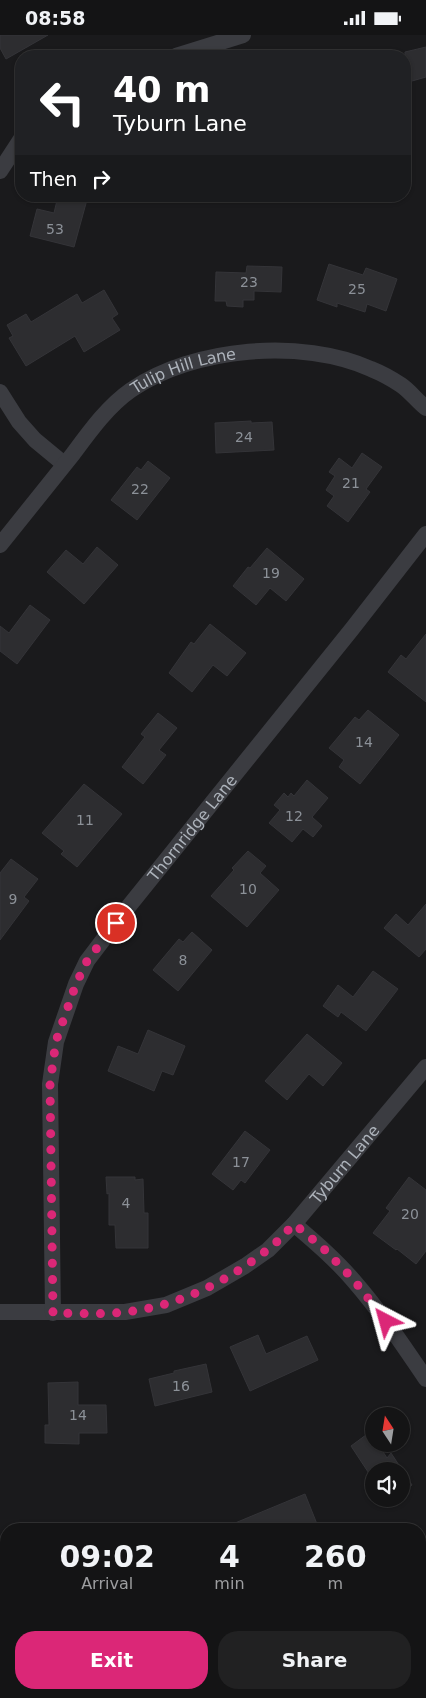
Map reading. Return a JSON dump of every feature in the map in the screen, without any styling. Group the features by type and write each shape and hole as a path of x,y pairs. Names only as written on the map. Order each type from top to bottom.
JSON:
{"street":[{"path":"195,50 243,35"},
{"path":"0,171 15,148"},
{"name":"Tulip Hill Lane","path":"0,545 113,405 131,390 174,369 213,356 279,350 318,354 354,362 372,369 402,386 426,408"},
{"path":"0,392 24,428 35,440 64,464"},
{"name":"Thornridge Lane","path":"53,1313 50,1084 56,1041 76,984 87,961 426,534"},
{"name":"Tyburn Lane","path":"0,1312 125,1312 166,1305 207,1288 268,1250 294,1224 426,1067"},
{"path":"294,1224 322,1247 353,1279 386,1321 426,1379"}],"building":[{"path":"0,35 48,35 22,50 15,50 15,54 6,59 0,48"},
{"path":"426,47 426,77 411,81 411,51"},
{"path":"57,202 86,202 74,247 30,236 37,209 54,213"},
{"path":"329,264 363,275 366,268 397,279 386,311 367,304 365,312 337,303 337,307 317,300"},
{"path":"247,266 282,267 281,292 254,291 254,300 243,300 243,307 227,306 226,301 215,301 216,272 246,273"},
{"path":"104,290 118,314 112,318 120,330 84,352 75,336 26,366 9,338 13,336 7,325 26,314 31,322 77,294 82,303"},
{"path":"251,421 251,423 272,422 274,450 216,453 215,423"},
{"path":"362,453 382,467 366,489 370,492 348,522 327,506 334,496 326,490 335,476 329,472 339,458 352,468"},
{"path":"148,461 170,478 137,520 111,500 137,467 141,470"},
{"path":"97,547 118,565 84,604 47,572 66,550 83,564"},
{"path":"267,548 304,579 286,601 270,588 256,605 233,586"},
{"path":"30,605 50,620 17,664 0,651 0,626 9,633"},
{"path":"210,624 246,653 227,676 213,665 192,692 169,673 191,642 194,644"},
{"path":"426,634 426,702 388,672 401,655 406,659"},
{"path":"368,710 399,735 360,784 339,767 344,760 329,748 355,717 359,720"},
{"path":"158,713 177,728 159,750 166,755 143,784 122,767 145,737 141,734"},
{"path":"307,780 328,798 312,817 322,826 313,837 303,829 292,842 269,823 280,810 274,805 284,793 288,797 291,793 294,796"},
{"path":"84,784 122,814 77,867 61,854 64,851 42,833"},
{"path":"248,851 266,866 260,873 279,890 247,927 211,896 234,870 232,868"},
{"path":"11,859 38,879 24,897 29,901 0,940 0,873"},
{"path":"426,904 426,949 419,957 384,928 396,914 408,925"},
{"path":"192,932 212,950 178,991 153,970 179,939 183,942"},
{"path":"373,971 398,989 366,1031 341,1012 338,1017 323,1006 338,985 353,997"},
{"path":"148,1030 185,1046 173,1075 162,1071 154,1091 108,1071 118,1046 138,1054"},
{"path":"307,1034 342,1063 323,1086 309,1074 287,1100 265,1081"},
{"path":"245,1131 270,1150 245,1183 241,1180 233,1190 212,1174"},
{"path":"106,1177 135,1177 135,1180 143,1179 144,1213 148,1213 148,1248 116,1248 115,1225 109,1225 109,1193 107,1194"},
{"path":"409,1177 426,1190 426,1251 416,1264 373,1233 390,1211 386,1208"},
{"path":"258,1335 266,1354 307,1336 318,1360 250,1391 230,1347"},
{"path":"206,1364 212,1392 155,1406 149,1379"},
{"path":"78,1382 78,1405 106,1405 107,1433 79,1433 79,1444 45,1443 45,1425 49,1425 48,1383"},
{"path":"365,1436 365,1453 384,1453 387,1458 391,1453 397,1462 365,1462 365,1467 351,1446"},
{"path":"305,1494 317,1523 235,1523"}],"route":[{"path":"116,923 87,961 76,984 56,1041 50,1084 53,1187 53,1313 125,1312 166,1305 207,1288 245,1266 268,1250 294,1224 322,1247 353,1279 386,1321"}]}
